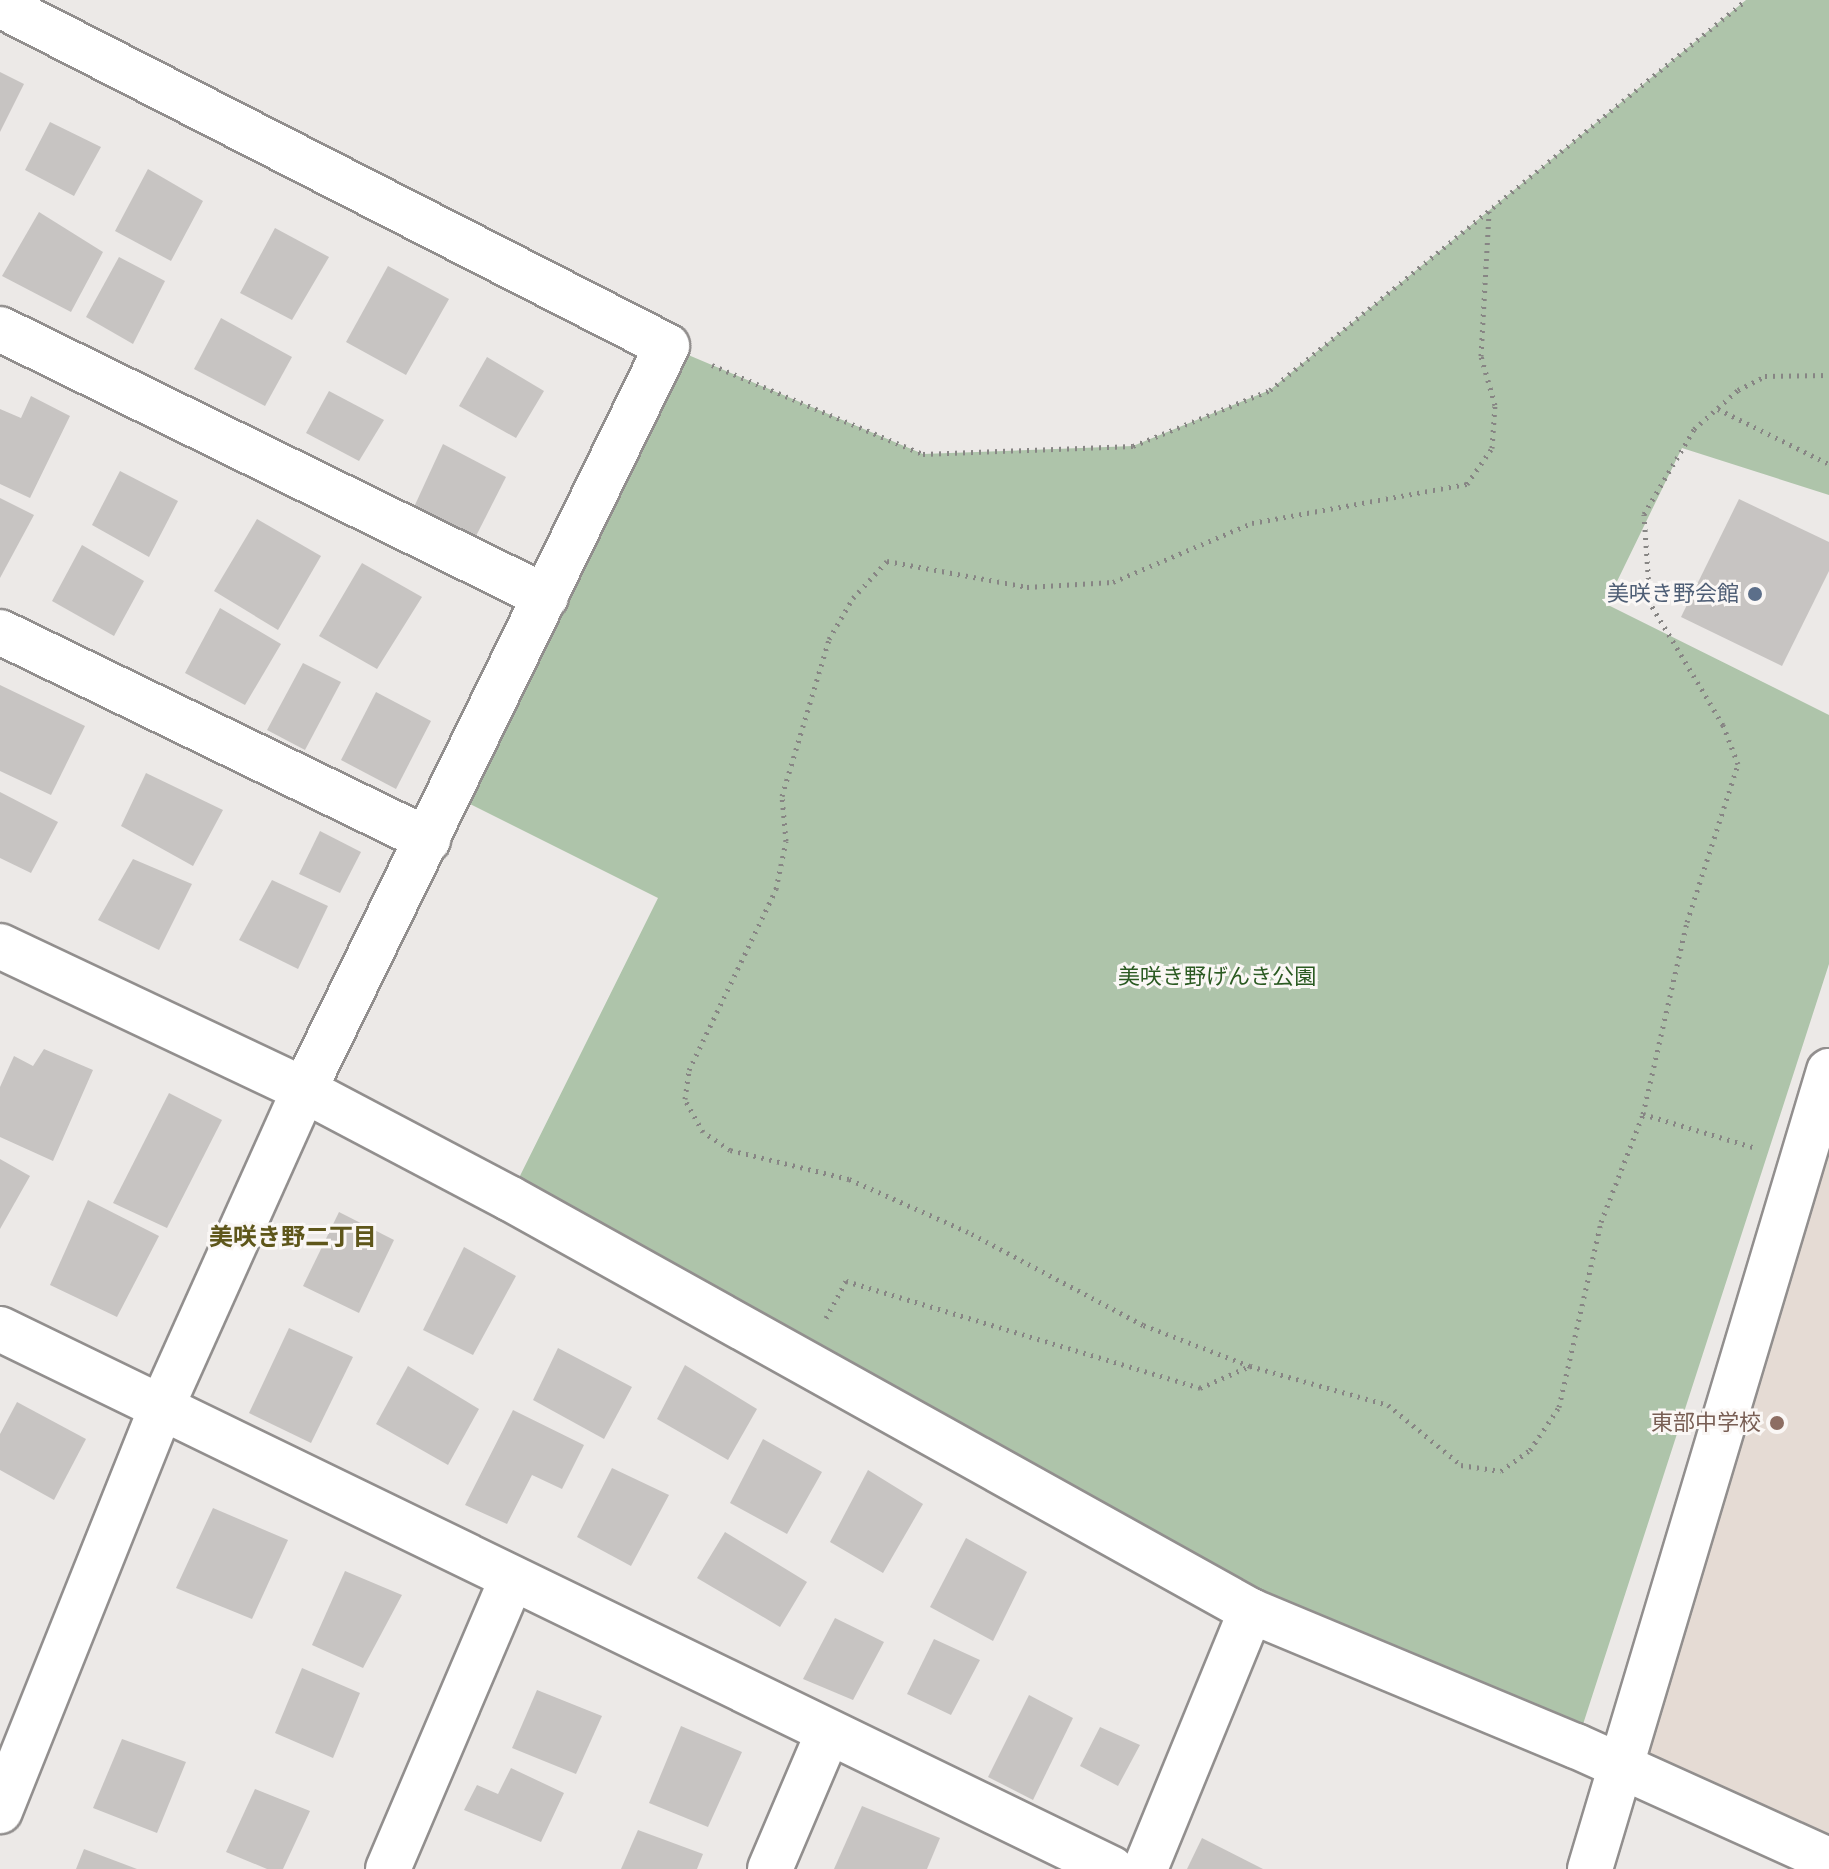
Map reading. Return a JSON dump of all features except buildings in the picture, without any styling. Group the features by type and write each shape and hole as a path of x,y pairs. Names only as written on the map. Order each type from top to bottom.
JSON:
{"street":[{"path":"0,5 667,346 304,1090 160,1411 0,1811"},
{"path":"0,329 546,597"},
{"path":"0,632 428,840"},
{"path":"0,946 304,1090 802,1361 1251,1611 1622,1767 1829,1860"},
{"path":"1590,1869 1829,1071"},
{"path":"0,1329 160,1411 1112,1869"},
{"path":"388,1869 512,1578"},
{"path":"1145,1869 1251,1611"},
{"path":"770,1869 828,1733"}],"path":[{"path":"667,346 923,454 1133,446 1270,390 1746,0"},
{"path":"1489,211 1481,356 1495,405 1492,448 1467,484 1252,523 1113,582 1027,587 887,561 853,598 829,639 782,796 786,841 776,889 689,1070 685,1099 703,1132 730,1150 849,1179 968,1232 1143,1325 1250,1366 1388,1405 1461,1465 1501,1471 1530,1450 1559,1407 1601,1222 1643,1114 1687,922 1738,764 1723,725 1650,603 1644,514 1694,429 1718,409 1765,376 1829,375"},
{"path":"1718,409 1829,464"},
{"path":"1643,1114 1769,1152"},
{"path":"802,1361 846,1281 1200,1388 1250,1366"}],"shaded area":[{"name":"東部中学校","path":"1829,1079 1829,1859 1622,1767"}],"green space":[{"name":"美咲き野げんき公園","path":"1746,0 1829,0 1829,495 1682,448 1606,604 1829,715 1829,964 1576,1746 1251,1611 509,1198 658,898 458,798 667,346 923,454 1133,446 1270,390"}],"place":[{"name":"美咲き野会館","path":"1755,594"},
{"name":"東部中学校","path":"1777,1423"}],"district":[{"name":"美咲き野二丁目","path":"293,1238"}]}
